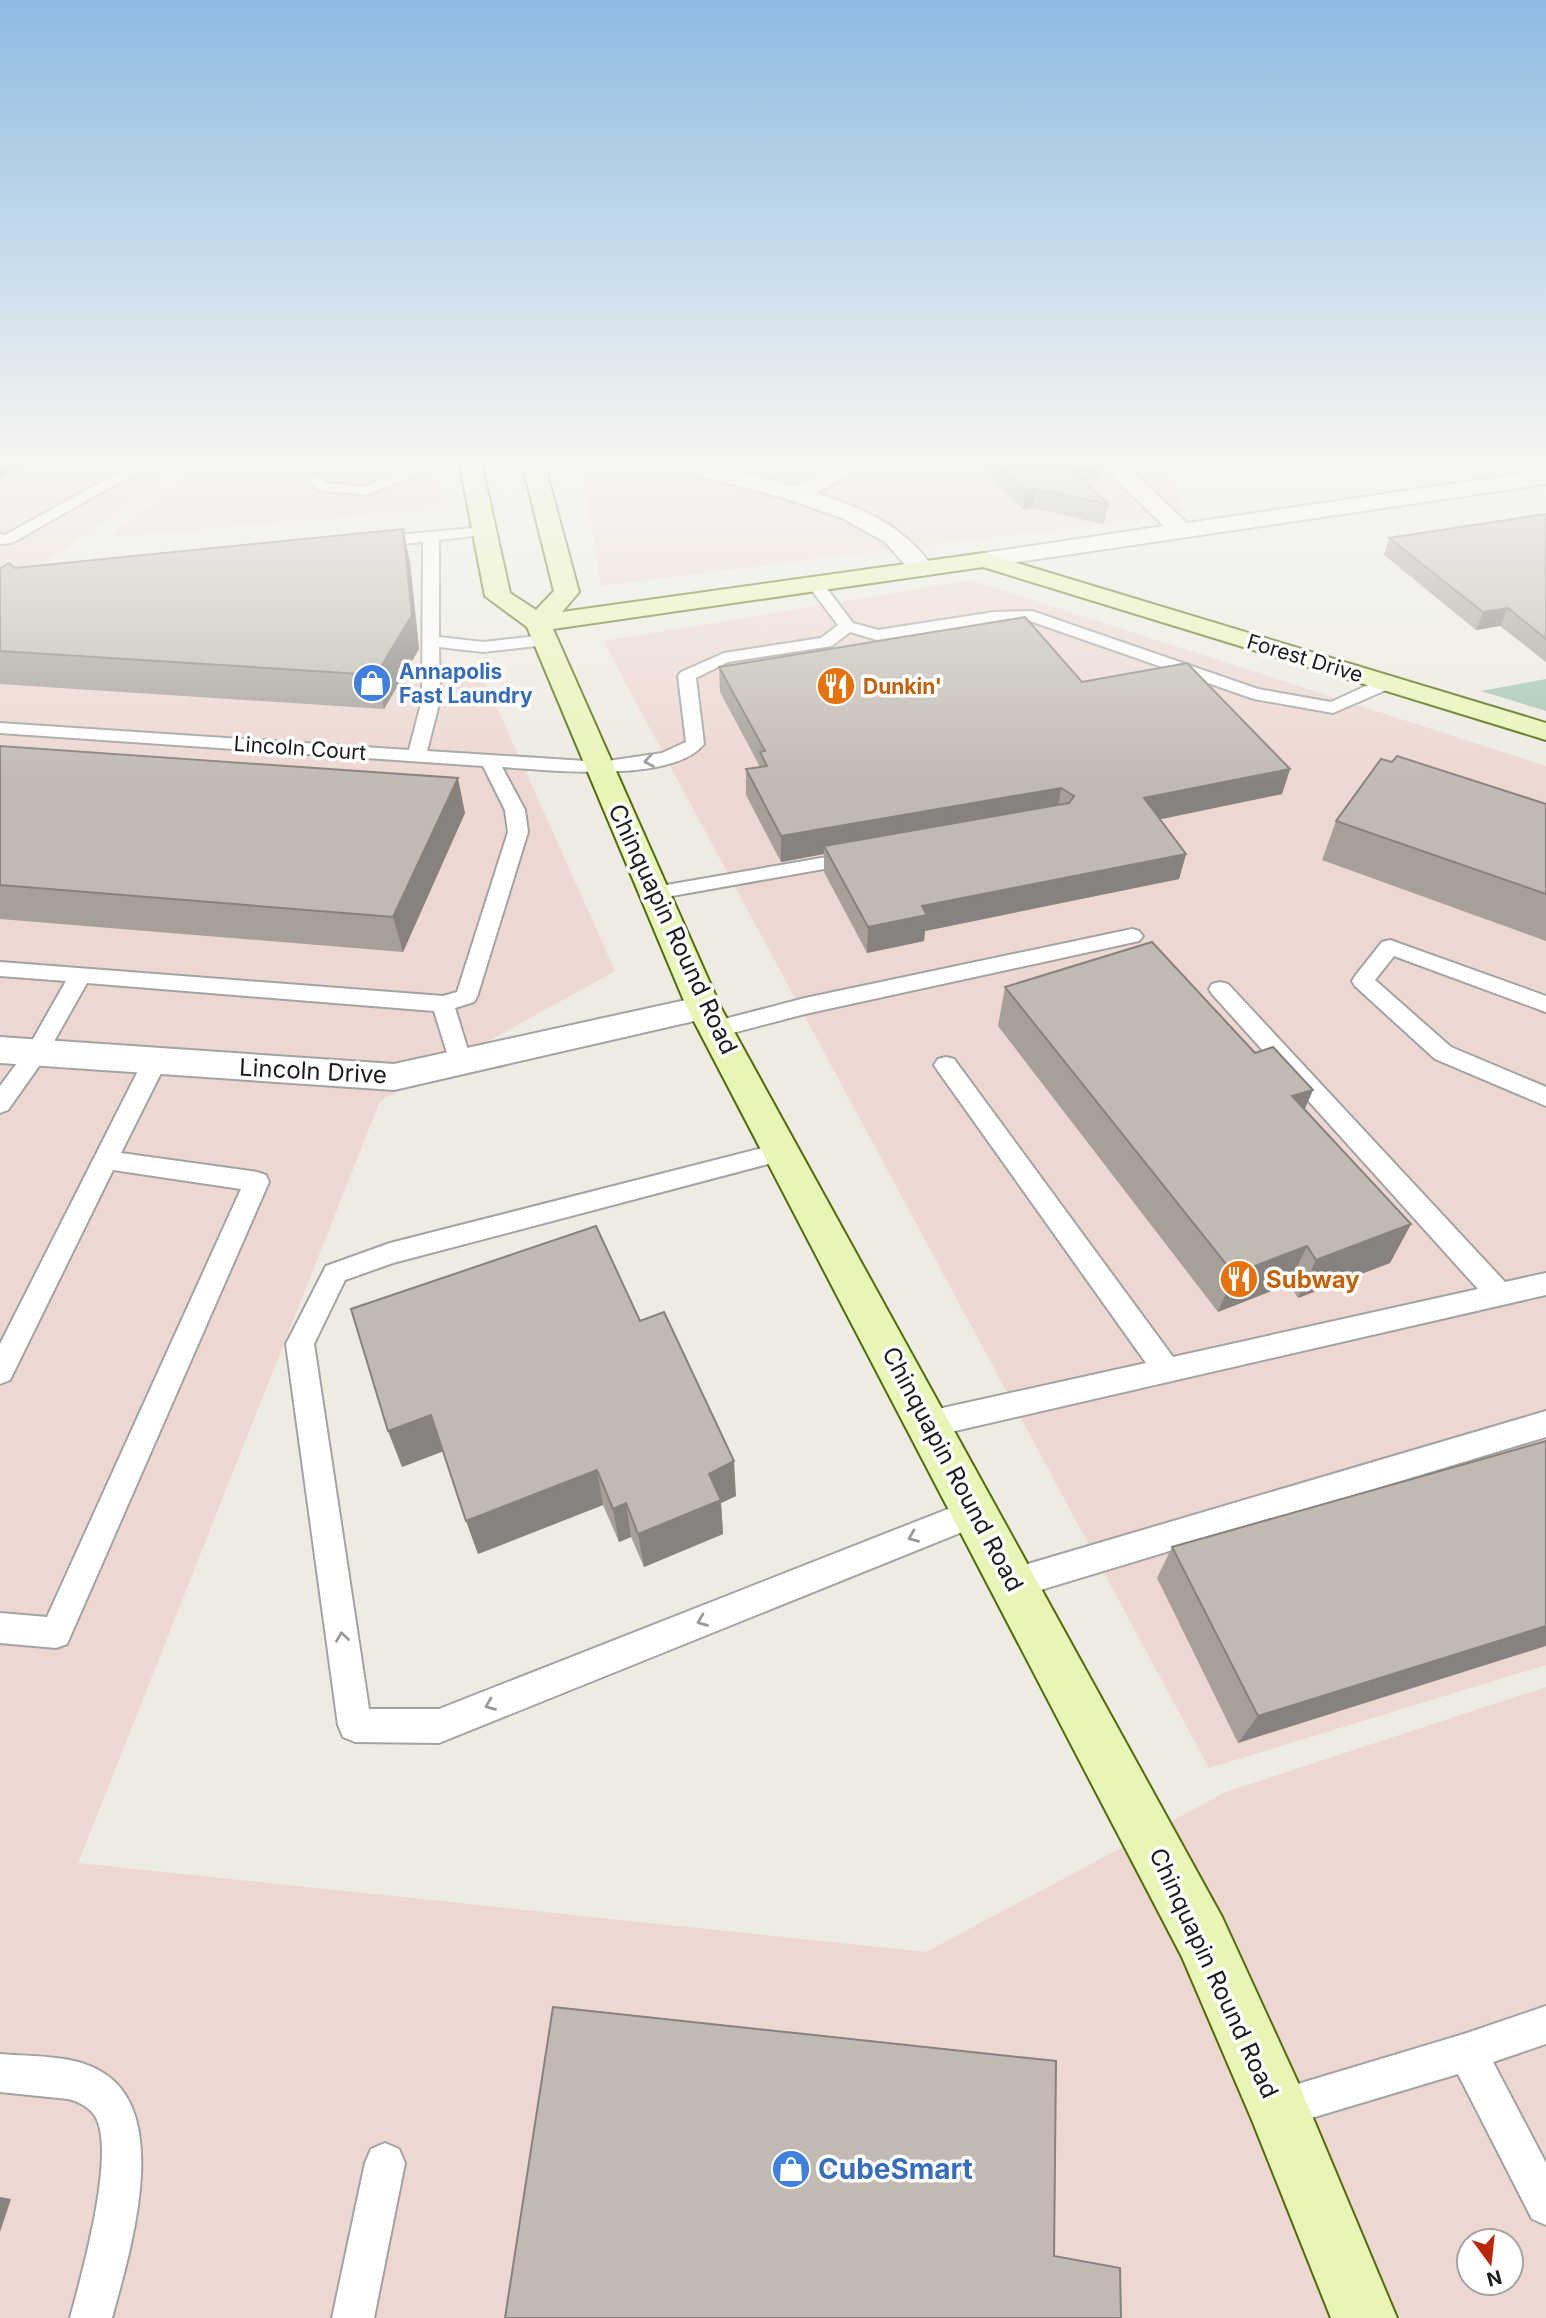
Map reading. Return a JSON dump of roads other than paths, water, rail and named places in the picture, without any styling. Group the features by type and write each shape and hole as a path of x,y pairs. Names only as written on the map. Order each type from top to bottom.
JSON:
{"main road":[{"path":"492,567 498,596 542,632 815,584 935,567"},
{"path":"542,632 566,592 560,567"},
{"name":"Forest Drive","path":"1008,567 1546,732"},
{"name":"Chinquapin Round Road","path":"542,632 710,1019 1202,1937 1278,2109 1364,2318"}],"street":[{"name":"Lincoln Drive","path":"0,1050 394,1077 710,1019"}],"lane":[{"path":"416,756 431,700 432,567"},
{"path":"815,584 847,626 877,635 994,617 1032,616 1254,694 1333,708 1387,683"},
{"name":"Lincoln Court","path":"0,728 601,768 667,758 695,744 687,676 724,658 827,642 847,626"},
{"path":"433,641 482,647 542,632"},
{"path":"0,969 443,1003 466,997 517,832 515,810 490,761"},
{"path":"654,893 879,854"},
{"path":"710,1019 805,1006 1132,936"},
{"path":"1546,1004 1390,947 1363,981 1443,1053 1546,1097"},
{"path":"0,1104 36,1053 80,975"},
{"path":"1220,989 1500,1295"},
{"path":"443,1003 460,1063"},
{"path":"0,1372 155,1062"},
{"path":"946,1065 1167,1370"},
{"path":"782,1152 390,1253 335,1273 300,1344 355,1725 439,1726 976,1512"},
{"path":"0,1628 56,1633 257,1182 106,1160"},
{"path":"929,1424 1546,1284"},
{"path":"1014,1583 1546,1424"},
{"path":"1278,2109 1467,2052 1546,2025"},
{"path":"1467,2052 1546,2205"},
{"path":"0,2073 53,2078 92,2087 111,2106 121,2126 122,2153 112,2241 91,2318"},
{"path":"353,2318 385,2163"}],"place":[{"name":"Annapolis Fast Laundry","path":"372,683"},
{"name":"Dunkin'","path":"836,686"},
{"name":"Subway","path":"1239,1279"},
{"name":"CubeSmart","path":"791,2169"}]}
